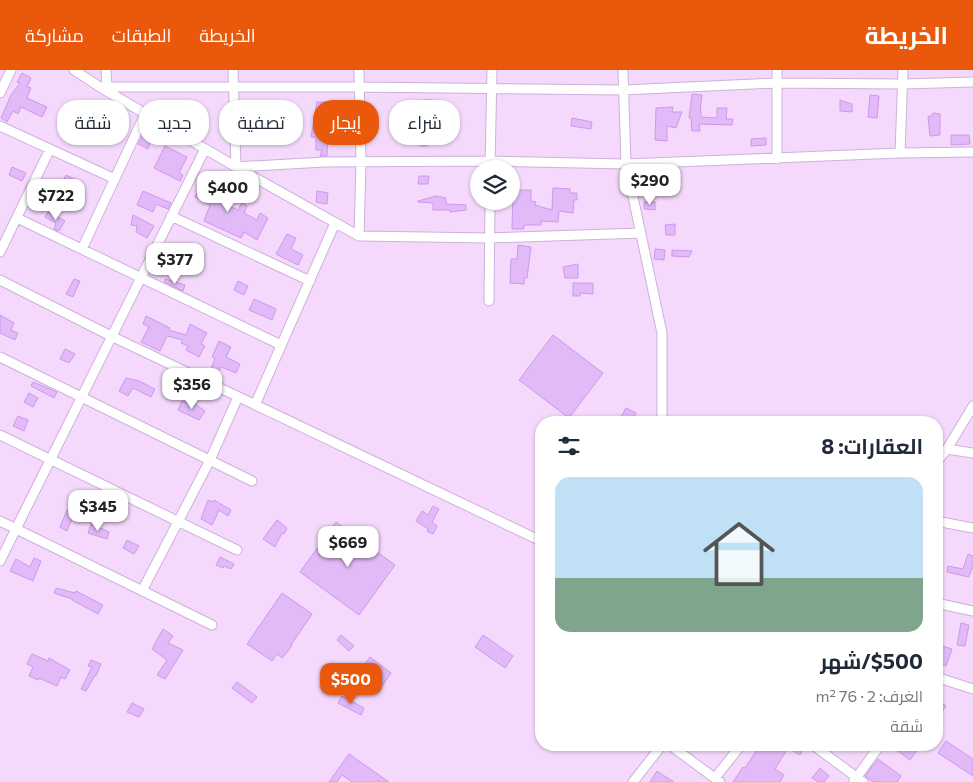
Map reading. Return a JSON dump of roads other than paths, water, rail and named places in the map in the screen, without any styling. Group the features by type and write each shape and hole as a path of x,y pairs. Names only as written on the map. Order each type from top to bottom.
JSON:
{"street":[{"path":"0,93 11,70"},
{"path":"74,70 139,110"},
{"path":"104,88 106,70"},
{"path":"232,70 236,167"},
{"path":"359,70 361,162 359,236"},
{"path":"490,160 492,70"},
{"path":"623,70 626,164 662,333 662,416"},
{"path":"777,70 777,159"},
{"path":"900,153 903,70"},
{"path":"104,88 359,87 623,90 777,83 903,84 973,82"},
{"path":"0,126 115,179"},
{"path":"82,249 139,127"},
{"path":"197,145 359,236 489,238 641,232"},
{"path":"0,252 50,149"},
{"path":"0,561 204,149"},
{"path":"520,165 626,164 900,153 973,152"},
{"path":"236,167 324,162 470,165"},
{"path":"489,302 490,210"},
{"path":"171,216 310,281"},
{"path":"17,218 282,345"},
{"path":"255,405 335,223"},
{"path":"0,280 238,397 535,538"},
{"path":"0,358 252,481"},
{"path":"142,591 210,460 238,397"},
{"path":"943,454 973,406"},
{"path":"0,435 237,550"},
{"path":"947,449 973,453"},
{"path":"0,521 212,625"},
{"path":"943,522 973,528"},
{"path":"943,605 973,611"},
{"path":"943,679 973,689"},
{"path":"633,782 657,751"},
{"path":"678,751 718,780 737,751"},
{"path":"821,751 857,780 876,751"}]}
